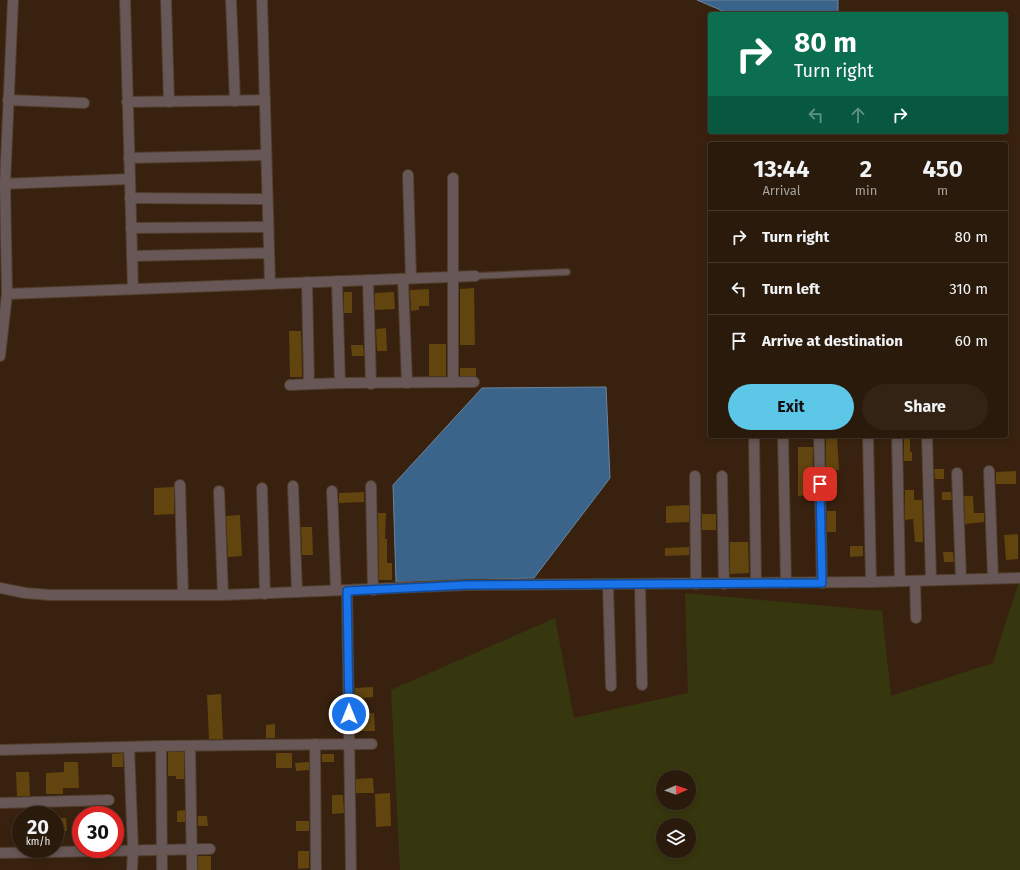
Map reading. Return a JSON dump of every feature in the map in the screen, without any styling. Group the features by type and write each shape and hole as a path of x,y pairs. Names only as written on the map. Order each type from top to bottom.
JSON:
{"street":[{"path":"0,356 7,294 2,184 13,0"},
{"path":"125,0 133,289"},
{"path":"166,0 169,102"},
{"path":"231,0 235,101"},
{"path":"262,0 270,284"},
{"path":"8,100 84,104"},
{"path":"127,102 265,100"},
{"path":"129,158 266,155"},
{"path":"407,383 408,175"},
{"path":"453,178 453,382"},
{"path":"2,184 130,179"},
{"path":"130,198 267,199"},
{"path":"131,228 268,226"},
{"path":"132,256 269,253"},
{"path":"7,294 475,276"},
{"path":"368,280 372,384"},
{"path":"337,281 340,383"},
{"path":"307,282 309,384"},
{"path":"290,385 474,382"},
{"path":"754,438 756,583"},
{"path":"783,438 786,583"},
{"path":"819,438 822,583"},
{"path":"868,438 871,582"},
{"path":"897,438 900,580"},
{"path":"927,438 931,580"},
{"path":"989,471 993,578"},
{"path":"957,473 961,579"},
{"path":"695,476 696,584"},
{"path":"722,476 724,584"},
{"path":"180,485 183,595"},
{"path":"293,486 297,592"},
{"path":"371,486 373,590"},
{"path":"262,488 265,594"},
{"path":"219,491 223,595"},
{"path":"332,491 336,590"},
{"path":"0,588 25,593 50,595 223,595 467,585 822,583 1020,578"},
{"path":"915,581 916,618"},
{"path":"640,584 642,685"},
{"path":"608,585 611,686"},
{"path":"347,591 351,870"},
{"path":"0,750 161,746 349,743 372,744"},
{"path":"315,744 316,870"},
{"path":"161,746 162,870"},
{"path":"190,746 192,870"},
{"path":"129,747 133,850 132,870"},
{"path":"0,803 109,800"},
{"path":"0,853 210,849"}],"lane":[{"path":"475,276 567,272"}],"shaded area":[{"path":"1020,578 1020,870 400,870 391,690 555,618 574,718 688,693 685,593 882,611 891,696 993,663"}],"water":[{"path":"697,0 838,0 838,12 725,12"},
{"path":"606,387 610,478 534,578 396,582 393,485 482,388"}],"building":[{"path":"474,288 475,345 460,345 460,289"},
{"path":"429,289 429,306 419,306 419,310 411,311 410,290"},
{"path":"344,292 352,292 352,313 344,313"},
{"path":"394,292 395,309 375,310 375,293"},
{"path":"386,328 387,351 377,351 376,329"},
{"path":"289,331 301,331 302,377 290,377"},
{"path":"429,344 446,344 446,376 429,376"},
{"path":"351,345 363,345 364,356 352,356"},
{"path":"460,368 476,368 476,376 460,376"},
{"path":"826,438 837,438 839,470 826,470"},
{"path":"904,438 910,438 910,452 912,452 912,461 904,461"},
{"path":"798,447 813,447 812,495 798,496"},
{"path":"934,469 944,469 944,479 935,479"},
{"path":"1016,471 1016,484 996,484 996,472"},
{"path":"174,487 174,514 154,515 154,488"},
{"path":"905,490 914,490 914,500 922,500 923,542 915,542 913,519 905,520"},
{"path":"364,492 364,502 339,503 339,493"},
{"path":"942,492 951,492 952,500 942,500"},
{"path":"964,496 973,496 974,513 984,513 984,522 965,524"},
{"path":"689,505 689,522 666,523 666,506"},
{"path":"827,511 836,511 836,532 827,532"},
{"path":"378,513 386,513 385,539 387,539 387,563 392,563 392,580 379,580"},
{"path":"702,514 716,514 716,530 702,530"},
{"path":"240,515 242,556 228,557 226,516"},
{"path":"301,527 312,527 313,555 302,555"},
{"path":"1018,534 1018,559 1006,560 1004,535"},
{"path":"730,542 748,542 749,573 730,574"},
{"path":"850,546 863,546 863,556 850,557"},
{"path":"689,547 689,555 665,556 665,548"},
{"path":"943,552 953,552 954,562 944,562"},
{"path":"373,687 373,697 355,699 355,688"},
{"path":"221,694 223,739 209,739 207,695"},
{"path":"374,713 375,731 356,731 355,714"},
{"path":"275,724 275,738 266,738 266,725"},
{"path":"168,752 184,752 184,779 176,779 176,776 168,776"},
{"path":"123,753 123,767 112,767 112,754"},
{"path":"276,753 292,753 292,768 276,768"},
{"path":"322,754 334,754 334,762 322,762"},
{"path":"64,762 78,762 79,788 63,788 63,794 46,794 46,773 64,772"},
{"path":"309,762 309,770 296,771 295,763"},
{"path":"16,772 29,772 30,796 17,796"},
{"path":"373,778 374,793 356,793 356,779"},
{"path":"390,793 391,826 376,827 375,794"},
{"path":"332,795 343,795 344,813 332,814"},
{"path":"185,810 185,822 177,822 177,811"},
{"path":"198,816 207,816 208,826 198,826"},
{"path":"64,818 66,818 67,831 64,831"},
{"path":"296,821 309,821 309,831 296,831"},
{"path":"298,851 309,851 309,868 298,869"},
{"path":"198,856 211,856 211,870 198,870"}],"route":[{"path":"349,714 347,591 467,585 822,583 820,484"}]}
